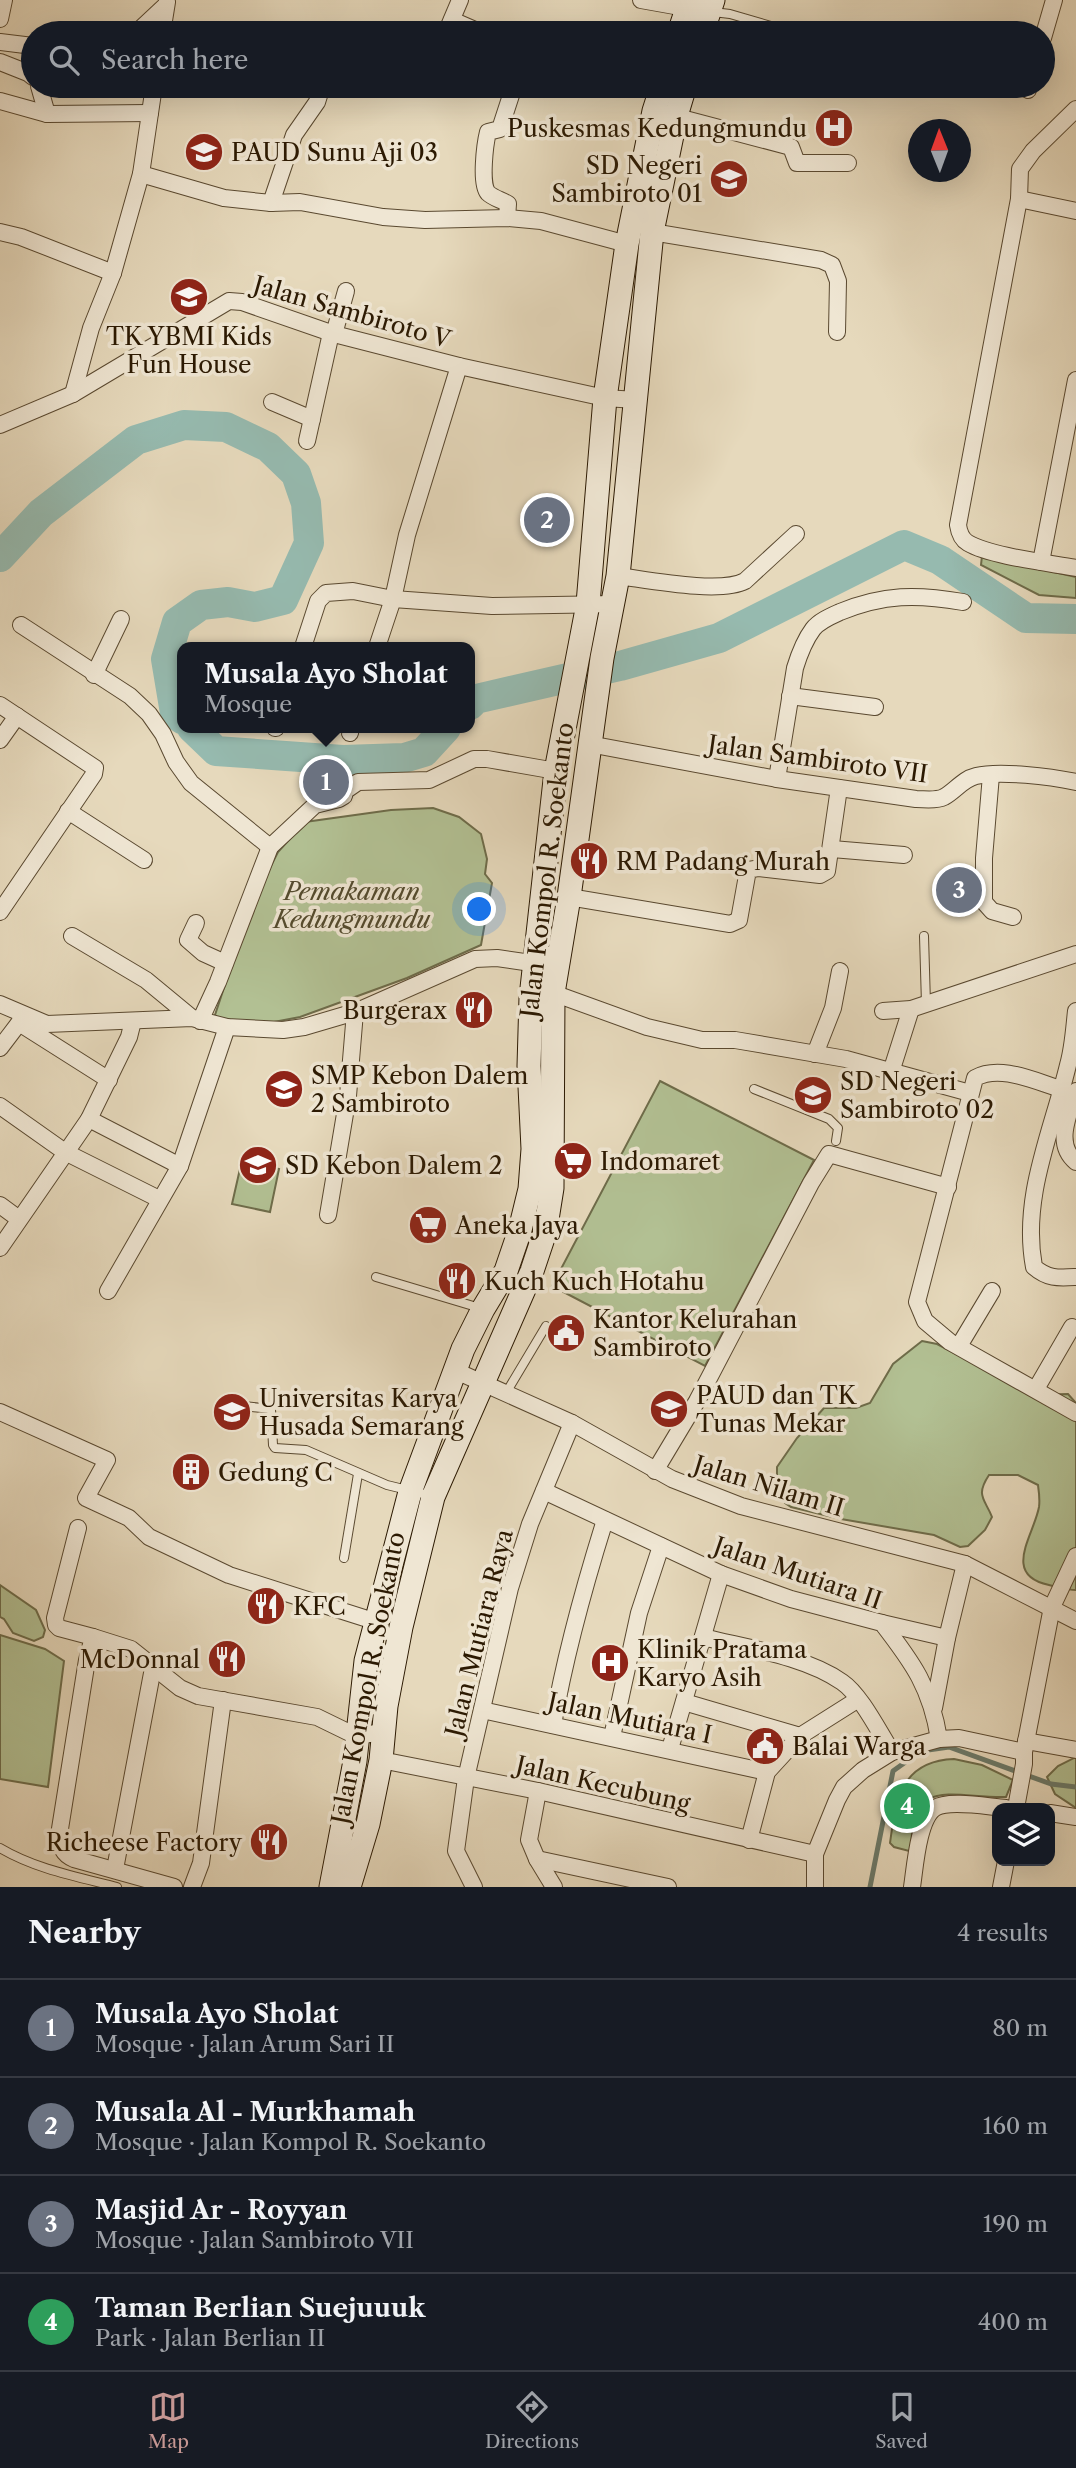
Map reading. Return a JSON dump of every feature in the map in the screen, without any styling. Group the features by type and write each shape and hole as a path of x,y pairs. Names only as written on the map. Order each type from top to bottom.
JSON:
{"main road":[{"path":"688,21 700,5"},
{"name":"Jalan Kompol R. Soekanto","path":"349,1887 368,1824 381,1760 386,1706 401,1627 433,1497 532,1271 545,1232 552,1188 553,993 589,744 615,604 665,114 663,98"},
{"name":"Jalan Kompol R. Soekanto","path":"331,1887 351,1785 366,1661 410,1492 463,1349 506,1272 530,1189 533,1149 529,1066 531,997 556,771 576,654 588,604 605,398 626,244 665,114 676,98"},
{"path":"506,1272 532,1271"}],"street":[{"path":"0,19 4,0"},
{"path":"451,21 460,0"},
{"path":"641,0 700,5"},
{"path":"1048,21 1054,0"},
{"path":"148,21 167,3"},
{"path":"164,21 167,3"},
{"path":"0,42 21,45"},
{"path":"0,62 21,70"},
{"path":"42,98 47,114"},
{"path":"73,394 91,328 113,273 141,174 152,98"},
{"path":"271,203 294,135 318,98"},
{"path":"507,218 508,204 491,196 484,185 485,146 488,132 500,129 504,123 511,98"},
{"path":"0,101 47,114 150,113"},
{"path":"1076,109 1032,151 1020,169 1019,199 958,515 960,534 966,542 982,549 1076,568"},
{"path":"665,114 790,147 797,163 848,163"},
{"path":"141,174 224,198 271,203 300,202 383,217 425,220 507,218 541,221 626,244"},
{"path":"1019,199 1076,211"},
{"path":"0,232 21,237 113,273"},
{"path":"652,232 821,260 832,265 838,281 837,332"},
{"path":"307,442 332,333 346,291"},
{"name":"Jalan Sambiroto V","path":"0,425 73,394 229,302 242,302 332,333 459,366 605,398 635,400"},
{"path":"379,642 393,599 407,535 459,366"},
{"path":"1041,562 1076,380"},
{"path":"272,402 312,419"},
{"path":"618,576 707,586 737,585 745,581 796,534"},
{"path":"305,642 321,597 326,593 353,591 393,599 492,606 615,604"},
{"path":"777,779 800,652 814,627 830,616 874,599 935,597 963,603"},
{"path":"94,675 121,619"},
{"path":"21,625 130,696 149,714 191,783 270,847"},
{"path":"790,696 876,708"},
{"path":"0,705 94,766 94,774 0,912"},
{"path":"0,740 17,716"},
{"name":"Jalan Sambiroto VII","path":"589,744 777,779 931,800 944,797 957,785 975,776 1055,778 1076,782"},
{"path":"196,1019 225,963 270,847 315,805 339,799 358,782 429,780 474,759 556,771"},
{"path":"991,775 984,902 992,911 1013,917"},
{"path":"569,897 733,924 739,920 748,870 759,868 820,875 827,872 839,788"},
{"path":"68,811 144,860"},
{"path":"832,849 904,855"},
{"path":"197,923 188,940 203,953 225,963"},
{"path":"72,936 146,980 196,1019"},
{"path":"883,1010 918,1006 1076,954"},
{"path":"25,1020 63,1025 196,1019 227,1027 256,1030 304,1027 355,1012 475,959 497,958 558,968"},
{"path":"815,1055 833,1008 840,971"},
{"path":"553,993 647,1027 702,1040 735,1040 846,1059 970,1093"},
{"path":"0,1004 108,1080"},
{"path":"891,1072 918,1006"},
{"path":"1076,1011 1069,1064 1064,1143 1069,1156 1076,1162"},
{"path":"328,1215 348,1096 355,1012"},
{"path":"0,1048 25,1020"},
{"path":"0,1247 89,1119 133,1021"},
{"path":"108,1291 180,1166 227,1027"},
{"path":"1068,1090 1007,1073 987,1071 975,1077 917,1303 925,1321 959,1346 1076,1413"},
{"path":"1068,1090 1034,1191 1029,1222 1030,1248 1034,1267 1043,1275 1051,1278 1076,1277"},
{"path":"0,1106 65,1152 159,1199"},
{"path":"89,1119 180,1166"},
{"path":"655,1471 696,1401 811,1182 833,1147 948,1187"},
{"path":"0,1205 19,1219"},
{"path":"959,1346 992,1291"},
{"path":"1036,1389 1072,1327"},
{"name":"Jalan Nilam II","path":"456,1371 572,1423 655,1471 741,1506 965,1564 1052,1607 1076,1622"},
{"path":"0,1412 107,1460 86,1498 129,1518 149,1537 229,1575 377,1622"},
{"name":"Jalan Mutiara Raya","path":"474,1887 456,1851 466,1778 510,1588 530,1524 572,1423"},
{"name":"Jalan Mutiara II","path":"544,1491 721,1574 791,1599 882,1623 922,1681 934,1708 939,1739"},
{"path":"553,1725 561,1678 605,1520"},
{"path":"78,1528 55,1618 59,1629 131,1649 180,1688 198,1696 317,1717 356,1736 383,1731"},
{"path":"611,1737 639,1613 661,1546"},
{"path":"1017,1801 1052,1607 1076,1556"},
{"path":"934,1708 965,1564"},
{"path":"670,1749 721,1574"},
{"path":"882,1623 947,1638"},
{"path":"93,1637 59,1835 65,1855 74,1860 174,1887"},
{"path":"703,1637 793,1660 842,1682 892,1752"},
{"path":"115,1869 153,1668"},
{"path":"192,1887 201,1863 223,1700"},
{"path":"749,1840 767,1772 800,1736 857,1700"},
{"path":"684,1702 800,1736"},
{"name":"Jalan Mutiara I","path":"482,1710 767,1772"},
{"path":"815,1887 815,1854 844,1787 863,1770 892,1752 939,1739 959,1738 1025,1753 1076,1749"},
{"name":"Jalan Kecubung","path":"381,1760 538,1791 815,1854"},
{"path":"538,1791 530,1840 537,1859 554,1887"},
{"path":"912,1887 923,1828 934,1809 952,1804 992,1807"},
{"path":"1055,1814 1076,1817"},
{"path":"537,1859 668,1887"},
{"path":"1001,1887 1005,1866"}],"lane":[{"path":"700,5 754,21"},
{"path":"918,1006 924,936"},
{"path":"754,1089 829,1119 838,1128 833,1147"},
{"path":"376,1277 483,1309"},
{"path":"506,1393 546,1326"},
{"path":"225,1404 271,1409 275,1448 306,1450 358,1474 433,1497"},
{"path":"344,1558 358,1474"},
{"path":"0,1848 13,1856 49,1869 117,1887"}],"green space":[{"path":"982,556 1076,577 1076,598 1039,595 981,565"},
{"name":"Pemakaman Kedungmundu","path":"433,808 459,817 481,834 487,859 485,874 492,883 481,945 407,978 300,1017 253,1026 214,1018 252,903 278,852 305,822 391,810"},
{"path":"660,1081 814,1160 705,1366 552,1286"},
{"path":"242,1160 279,1169 270,1212 232,1204"},
{"path":"922,1341 937,1344 1029,1395 1068,1394 1076,1403 1076,1590 1049,1585 1026,1573 1024,1553 1039,1507 1039,1493 1038,1485 1018,1475 989,1475 982,1493 992,1517 985,1530 968,1546 960,1547 934,1535 841,1519 791,1507 777,1491 777,1467 797,1438 824,1408 856,1408 870,1403 893,1364"},
{"path":"0,1585 36,1610 45,1630 43,1637 34,1641 13,1633 0,1617"},
{"path":"0,1635 45,1649 64,1661 48,1787 0,1779"},
{"path":"1076,1757 1076,1808 1055,1794 1047,1777 1058,1766"},
{"path":"954,1759 982,1765 1013,1780 1006,1797 953,1795 927,1800 918,1810 913,1825 912,1849 909,1851 894,1847 890,1843 892,1827 904,1785 922,1767 936,1761"}],"waterway":[{"path":"0,557 41,513 136,440 184,425 226,427 268,447 296,474 306,503 309,543 283,600 255,607 228,602 201,605 177,622 166,659 177,715"},
{"path":"475,700 620,666 719,638 904,545 940,560 1026,618 1076,619"},
{"path":"197,733 216,751 343,760 404,758 424,752 441,733"},
{"path":"870,1887 893,1771 921,1751 949,1747 1051,1784 1076,1787"}],"place":[{"name":"Puskesmas Kedungmundu","path":"834,128"},
{"name":"PAUD Sunu Aji 03","path":"204,152"},
{"name":"SD Negeri Sambiroto 01","path":"729,179"},
{"name":"TK YBMI Kids Fun House","path":"189,297"},
{"name":"Musala Al - Murkhamah","path":"547,520"},
{"name":"Musala Ayo Sholat","path":"326,782"},
{"name":"RM Padang Murah","path":"589,861"},
{"name":"Masjid Ar - Royyan","path":"959,890"},
{"name":"Burgerax","path":"474,1010"},
{"name":"SMP Kebon Dalem 2 Sambiroto","path":"284,1089"},
{"name":"SD Negeri Sambiroto 02","path":"813,1095"},
{"name":"Indomaret","path":"573,1161"},
{"name":"SD Kebon Dalem 2","path":"258,1165"},
{"name":"Aneka Jaya","path":"428,1225"},
{"name":"Kuch Kuch Hotahu","path":"457,1281"},
{"name":"Kantor Kelurahan Sambiroto","path":"566,1333"},
{"name":"PAUD dan TK Tunas Mekar","path":"669,1409"},
{"name":"Universitas Karya Husada Semarang","path":"232,1412"},
{"name":"Gedung C","path":"191,1472"},
{"name":"KFC","path":"266,1606"},
{"name":"McDonnal","path":"227,1659"},
{"name":"Klinik Pratama Karyo Asih","path":"610,1663"},
{"name":"Balai Warga","path":"765,1746"},
{"name":"Taman Berlian Suejuuuk","path":"907,1806"},
{"name":"Richeese Factory","path":"269,1842"}]}
